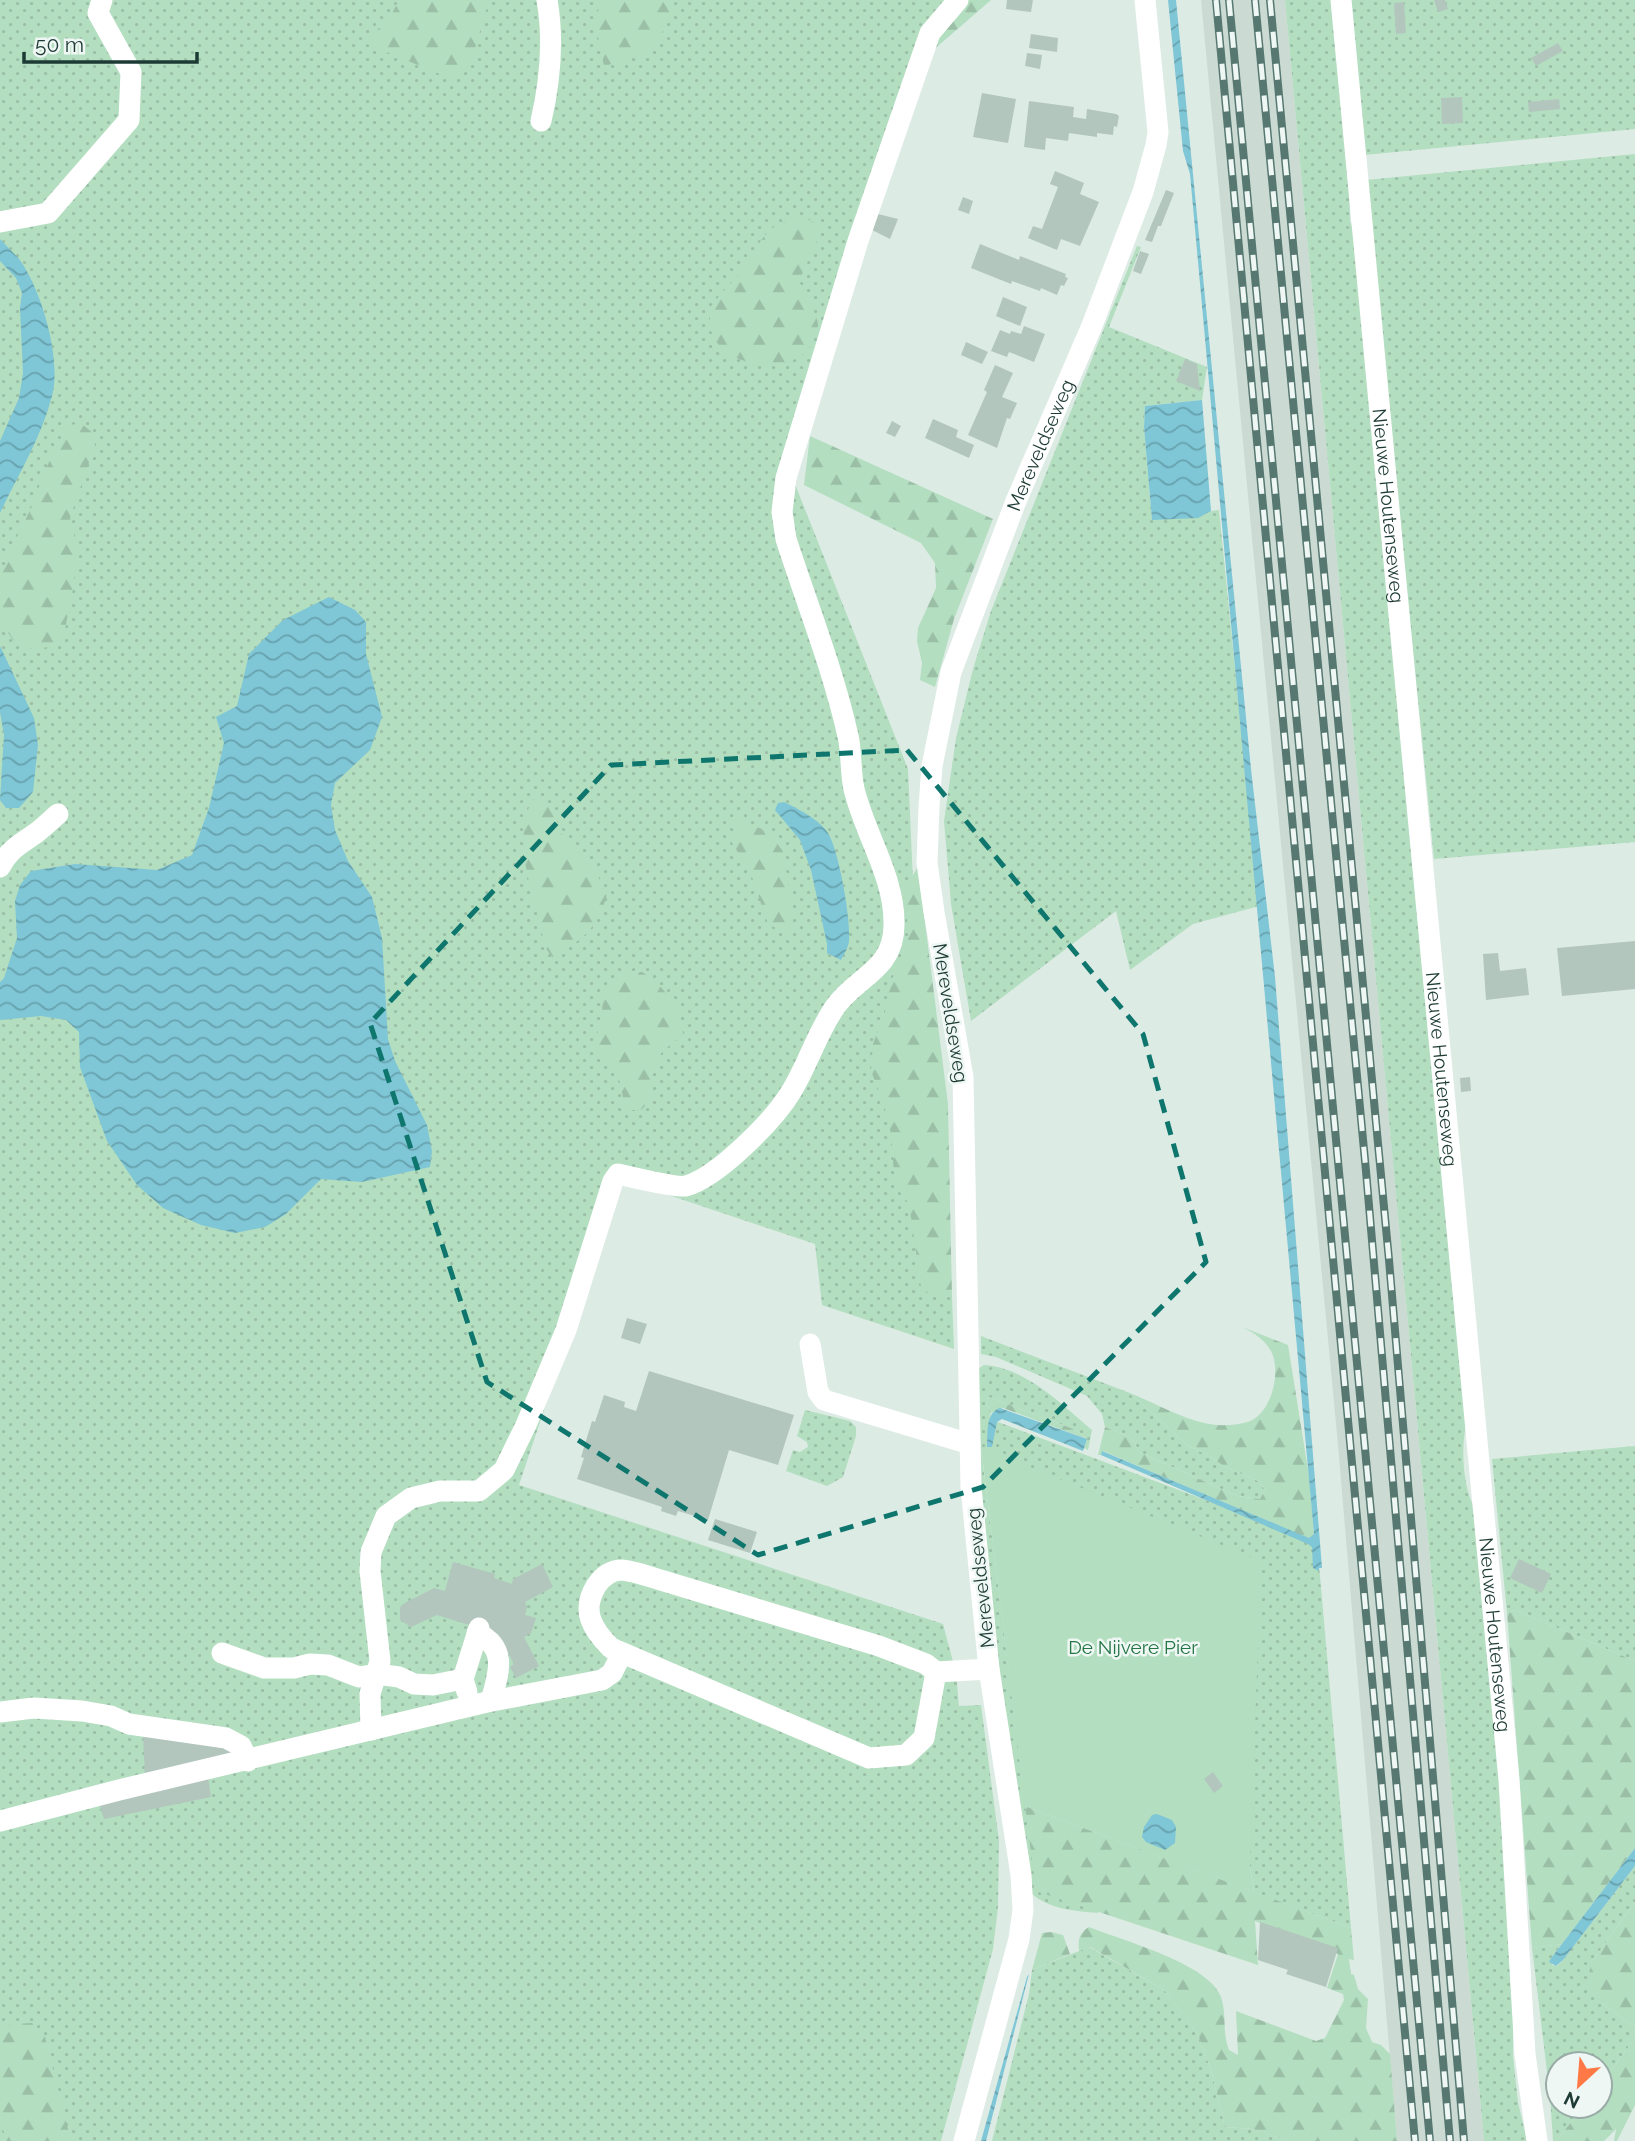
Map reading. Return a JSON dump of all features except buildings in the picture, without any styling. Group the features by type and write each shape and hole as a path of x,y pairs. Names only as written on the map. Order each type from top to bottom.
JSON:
{"street":[{"path":"0,222 48,213 129,120 131,72 98,13 102,0"},
{"path":"541,121 550,55 547,0"},
{"path":"371,1730 370,1694 377,1674 379,1644 370,1571 371,1552 386,1516 411,1498 440,1491 479,1491 505,1469 566,1330 613,1181 618,1174 684,1187 715,1171 758,1133 790,1094 826,1020 843,997 870,976 894,943 893,896 870,840 853,787 848,738 786,539 782,512 786,478 858,241 930,33 958,0"},
{"name":"Mereveldseweg","path":"964,2141 1019,1939 1023,1910 1021,1875 989,1670 971,1487 964,1077 927,863 932,765 951,672 967,627 1016,501 1091,328 1143,192 1158,132 1145,0"},
{"name":"Nieuwe Houtenseweg","path":"1341,0 1509,1780 1525,2054 1536,2141"},
{"path":"0,867 7,854 19,843 35,834 58,814"},
{"path":"810,1344 818,1392 824,1401 970,1444"},
{"path":"936,1672 924,1738 906,1755 869,1758 611,1648 597,1635 590,1620 588,1600 602,1577 621,1570 878,1646 926,1664 936,1672 989,1670"},
{"path":"463,1679 478,1630 496,1649 501,1661 482,1703"},
{"path":"222,1653 264,1668 328,1665 359,1677 377,1674 399,1677 414,1684 433,1685 463,1679"},
{"path":"0,1821 482,1703 602,1680 612,1673 622,1653"},
{"path":"463,1679 482,1703"},
{"path":"0,1712 34,1708 82,1711 111,1716 141,1726 226,1738 241,1746 247,1760"}],"highlighted area":[{"path":"907,750 1143,1034 1206,1262 983,1487 758,1555 487,1382 370,1023 611,765"}],"shaded area":[{"path":"1201,0 1285,0 1484,2141 1397,2141 1338,1445"}],"green space":[{"path":"0,0 971,0 940,28 791,474 908,769 916,948 943,1296 952,1297 954,1349 822,1305 815,1244 621,1179 519,1485 943,1624 956,1673 959,1706 981,1705 999,1841 998,1907 993,1949 941,2141 0,2141"},
{"path":"399,0 489,0 467,70 452,79 362,42 388,21"},
{"path":"601,0 675,0 664,29 652,46 634,57 604,66 595,22"},
{"path":"964,0 991,0 923,59"},
{"path":"1285,0 1334,0 1350,221 1356,238 1467,1423 1464,1467 1475,1508 1500,1764 1513,1983 1513,2056 1518,2102 1527,2141 1484,2141"},
{"path":"1348,0 1635,0 1635,129 1364,155"},
{"path":"1635,154 1635,842 1434,859 1366,180"},
{"path":"803,217 817,224 820,234 799,281 817,321 815,336 807,351 793,360 756,364 738,358 723,349 713,335 710,318 714,303 738,276 765,235 780,224"},
{"path":"1137,246 1141,247 1109,327 1207,367 1202,400 1145,406 1144,427 1152,519 1204,515 1219,510 1259,906 1193,924 1130,970 1116,911 971,1021 951,904 944,821 956,738 991,611"},
{"path":"82,424 93,433 95,445 70,518 77,547 74,583 65,629 52,646 34,650 13,640 1,622 0,579 36,498 41,479 67,425"},
{"path":"810,436 993,519 954,619 935,687 920,680 922,663 917,641 918,628 936,588 935,563 921,543 804,485"},
{"path":"540,798 549,805 565,839 582,853 591,865 607,895 598,917 587,933 552,957 545,947 524,855 526,818 532,800"},
{"path":"736,820 745,821 771,834 783,852 794,916 788,930 768,924 751,874 731,841"},
{"path":"918,867 948,1104 952,1297 932,1296 921,1287 909,1203 902,1197 894,1173 891,1134 883,1101 871,1071 873,1044 885,1012 891,982 909,936 906,911 894,884 909,881"},
{"path":"642,972 670,998 679,1015 683,1034 658,1057 651,1094 646,1105 641,1110 630,1110 625,1106 618,1075 593,1049 602,1017 603,987 629,973"},
{"path":"1242,1327 1288,1345 1309,1476 1314,1534 1309,1539 1103,1451 1098,1455 1105,1427 1132,1438 1139,1452 1237,1496 1260,1499 1265,1490 1258,1481 1225,1467 1187,1445 1130,1393 1203,1423 1230,1425 1254,1419 1266,1406 1273,1388 1274,1359 1265,1343"},
{"path":"981,1336 1130,1393 1187,1445 1225,1467 1258,1481 1265,1490 1260,1499 1237,1496 1139,1452 1132,1438 1105,1427 1102,1414 1087,1396 996,1357 981,1354"},
{"path":"984,1365 1015,1373 1056,1399 1092,1430 1088,1450 1084,1448 1087,1439 1076,1430 989,1397 986,1403 991,1413 990,1419 1317,1542 1351,1928 1254,1892 1250,1865 981,1448 1029,1834 1098,1913 1051,1905 1028,1890 978,1514 978,1369"},
{"path":"989,1397 1076,1430 1087,1439 1003,1408 991,1413 986,1403"},
{"path":"805,1410 850,1421 856,1427 856,1436 843,1477 827,1486 786,1471 793,1450 800,1452 808,1447 807,1442 797,1436"},
{"path":"1635,1446 1635,1661 1515,1610 1507,1613 1492,1459"},
{"name":"De Nijvere Pier","path":"981,1447 1261,1561 1250,1865 1254,1892 1025,1806"},
{"path":"1515,1610 1635,1661 1635,1848 1562,1944 1532,1948 1507,1613"},
{"path":"1025,1806 1351,1928 1354,1960 1349,1959 1351,1974 1354,1975 1358,1989 1368,1999 1366,2028 1372,2042 1381,2045 1390,2054 1397,2141 1288,2141 1253,2129 1225,2127 1211,2070 1198,2035 1185,2017 1164,1990 1090,1947 1079,1951 1081,1934 1089,1927 1163,1954 1200,1974 1213,1985 1221,1997 1227,2044 1229,2050 1238,2055 1236,2011 1316,2041 1325,2038 1344,2000 1343,1994 1327,1988 1338,1954 1255,1921 1258,1965 1036,1891"},
{"path":"1635,1866 1635,1902 1591,1963 1602,2003 1635,2028 1635,2038 1614,2067 1614,2050 1544,2050 1532,1948 1562,1944 1552,1957 1552,1965 1557,1966"},
{"path":"1635,1902 1635,2028 1602,2003 1587,1987 1591,1963"},
{"path":"1042,1933 1063,1935 1070,1954 1032,1970"},
{"path":"1089,1947 1164,1990 1185,2017 1198,2035 1211,2070 1225,2127 1253,2129 1288,2141 992,2141 1029,1994 1032,1970"},
{"path":"32,2023 45,2037 71,2141 6,2141 0,2117 0,2031 13,2024"},
{"path":"1635,2038 1635,2105 1617,2141 1614,2141 1616,2129 1604,2141 1553,2141 1573,2120 1614,2120 1614,2067"},
{"path":"1552,2120 1573,2120 1560,2136 1553,2141"}],"water":[{"path":"1168,0 1176,0 1251,769 1275,977 1322,1568 1319,1568 1319,1571 1313,1568 1312,1547 1308,1544 1101,1455 1102,1451 1309,1538 1314,1534 1190,174 1183,151"},
{"path":"0,239 19,259 42,305 52,344 54,381 42,426 0,513 0,441 19,398 23,373 20,308 22,293 16,278 0,261"},
{"path":"1202,400 1211,511 1198,518 1152,520 1144,427 1145,406"},
{"path":"329,597 355,610 366,622 366,654 382,717 370,750 335,783 331,805 335,830 348,861 372,897 382,938 388,1039 395,1061 427,1125 432,1151 430,1167 362,1182 321,1179 286,1214 265,1227 235,1233 201,1225 163,1208 137,1185 107,1141 80,1067 79,1032 66,1020 41,1016 0,1020 0,982 4,978 17,938 15,901 20,885 31,871 75,864 157,870 192,855 209,808 224,743 216,717 237,706 249,654 283,620"},
{"path":"0,646 34,718 38,745 33,792 19,808 6,808 0,800 4,735 0,712"},
{"path":"784,802 819,823 832,842 843,886 849,930 848,945 841,960 827,953 811,870 800,840 775,810 778,803"},
{"path":"1000,1408 1087,1439 1083,1451 1002,1419 997,1422 992,1447 987,1447 990,1419"},
{"path":"1157,1814 1172,1820 1176,1827 1175,1843 1165,1850 1146,1842 1142,1837 1144,1827 1152,1815"},
{"path":"1635,1848 1635,1866 1563,1960 1556,1966 1549,1962 1552,1957"},
{"path":"1029,1974 986,2141 981,2141 1027,1977"}],"railway":[{"path":"1216,0 1415,2141"},
{"path":"1229,0 1430,2141"},
{"path":"1255,0 1366,1171 1450,2141"},
{"path":"1270,0 1389,1260 1464,2141"}]}
